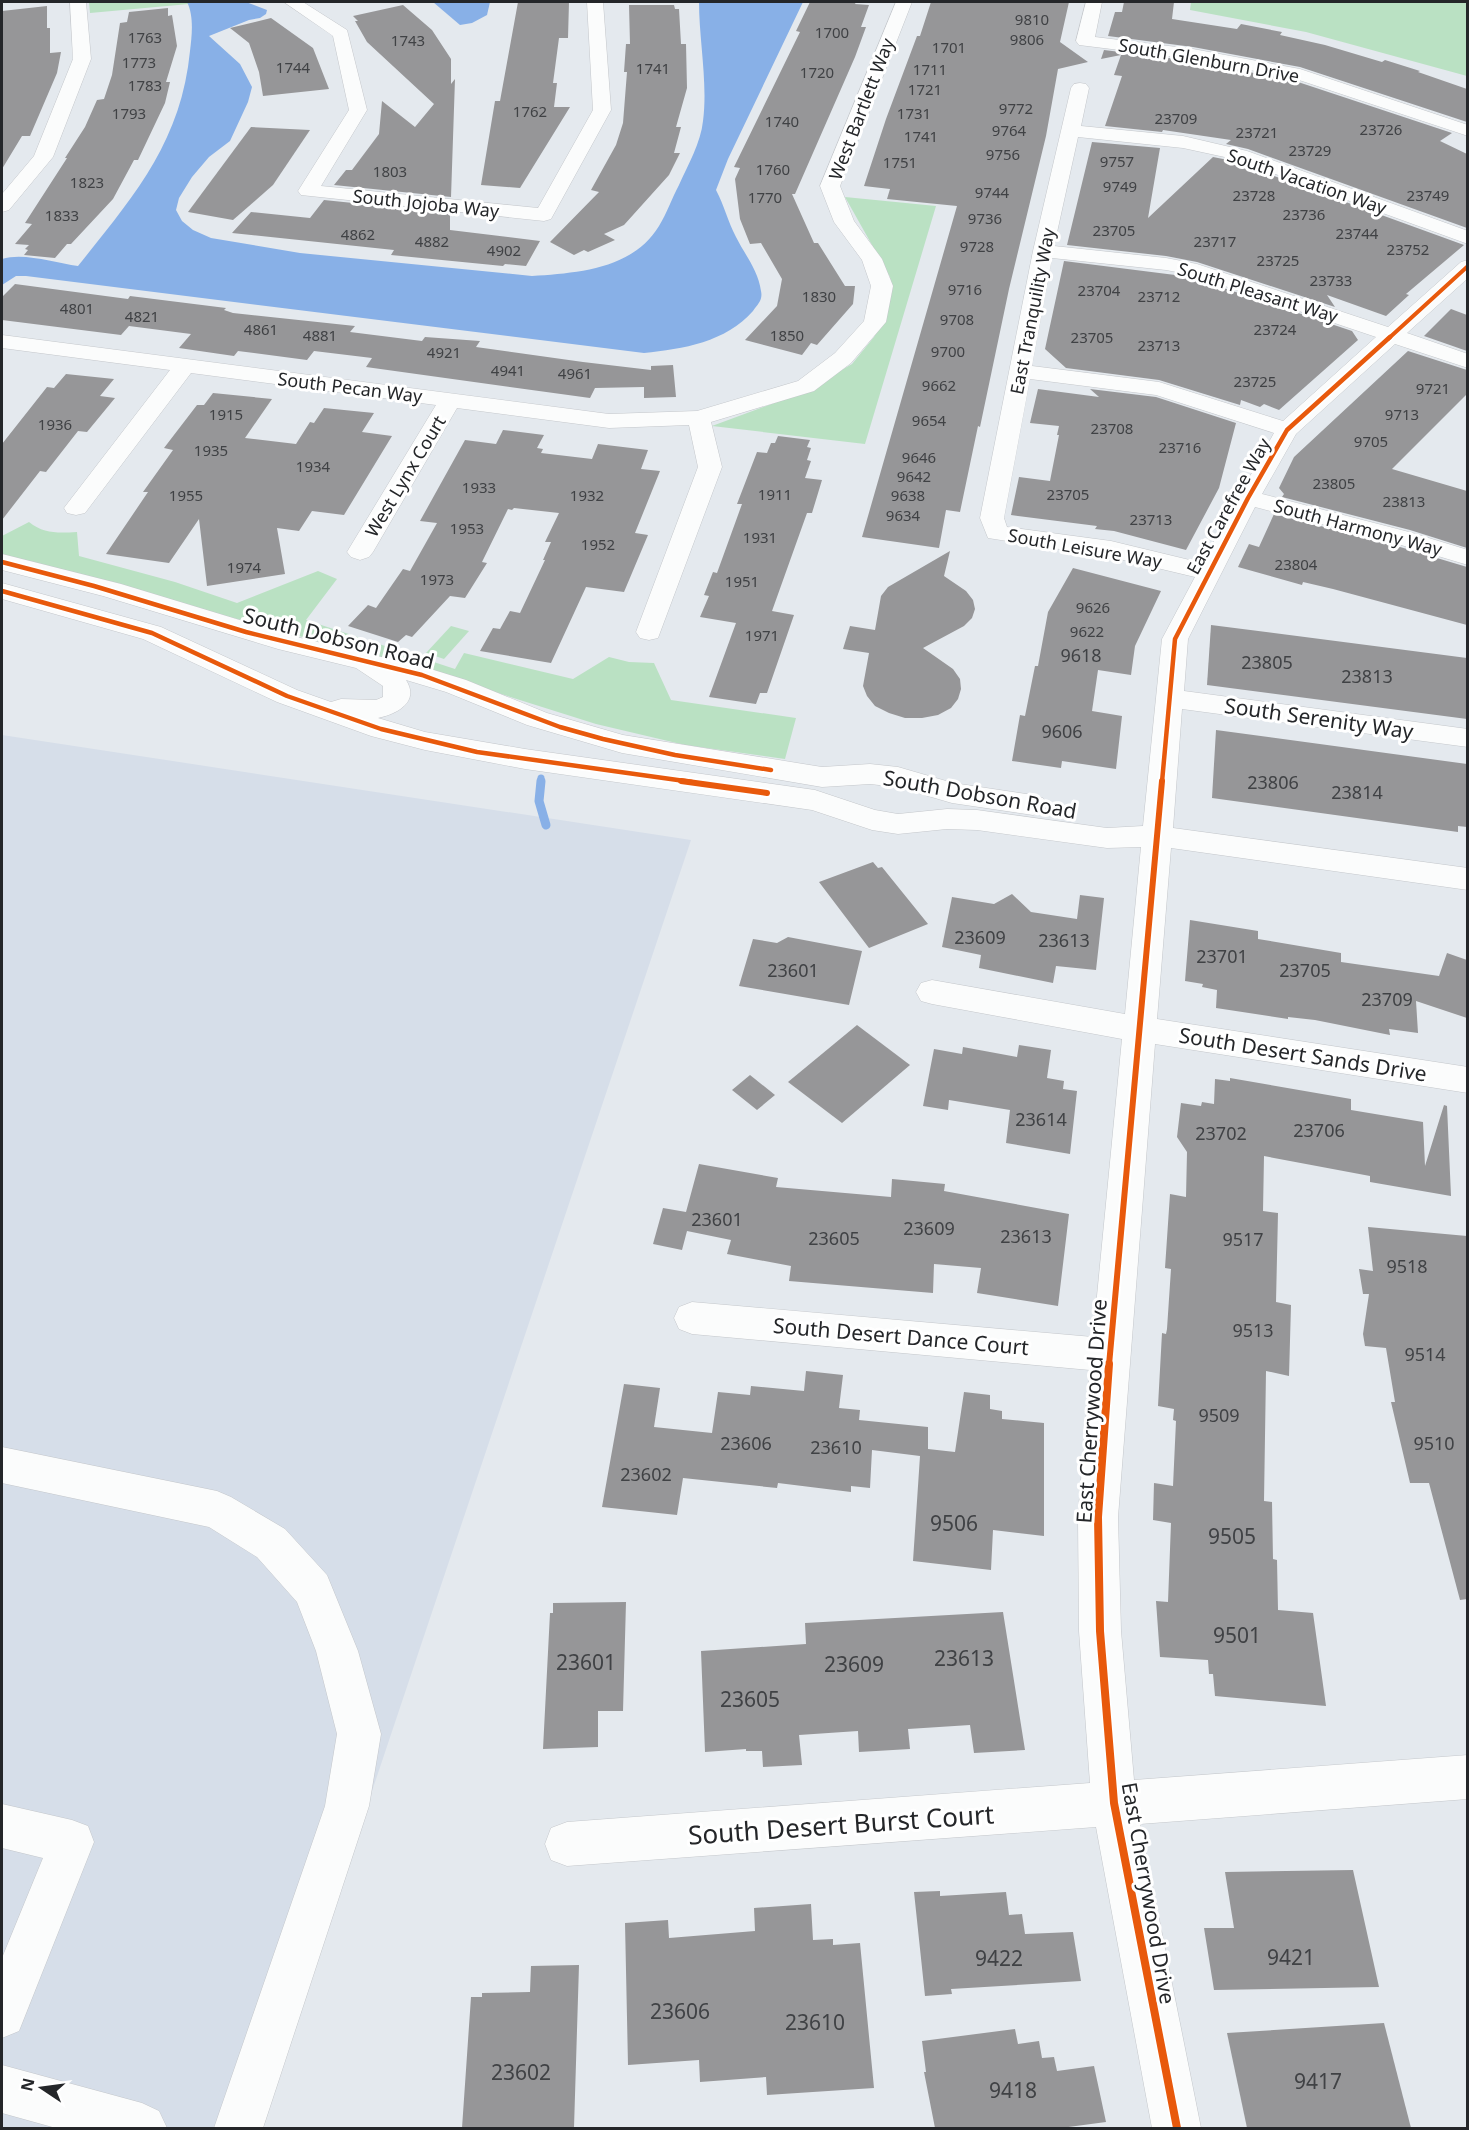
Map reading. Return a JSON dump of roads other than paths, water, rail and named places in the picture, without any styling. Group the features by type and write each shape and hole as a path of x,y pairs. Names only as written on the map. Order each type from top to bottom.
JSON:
{"street":[{"path":"2,206 43,157 82,59 78,2"},
{"name":"South Jojoba Way","path":"292,2 341,34 358,110 308,191 544,215 602,110 595,2"},
{"name":"West Bartlett Way","path":"699,418 806,386 843,358 875,322 882,286 872,259 844,222 830,186 904,2"},
{"name":"South Glenburn Drive","path":"1094,2 1085,40 1193,54 1300,75 1467,131"},
{"name":"East Tranquility Way","path":"997,533 992,518 1043,251 1080,88"},
{"name":"South Vacation Way","path":"1072,131 1183,142 1240,155 1467,238"},
{"name":"South Pleasant Way","path":"1043,251 1166,264 1197,270 1467,361"},
{"name":"East Carefree Way","path":"1156,836 1175,639 1248,498 1287,430 1467,266"},
{"name":"South Pecan Way","path":"2,341 609,421 699,418"},
{"path":"76,508 185,366"},
{"path":"1020,371 1159,389 1287,430"},
{"name":"West Lynx Court","path":"360,552 450,400"},
{"path":"649,632 710,467 699,418"},
{"name":"South Harmony Way","path":"1248,498 1400,537 1467,558"},
{"name":"South Leisure Way","path":"997,533 1111,549 1208,572"},
{"name":"South Dobson Road","path":"2,562 112,590 287,643 362,660 456,686 537,719 622,744 819,789 872,820 898,824 978,820 1065,822"},
{"name":"South Dobson Road","path":"2,591 152,633 287,696 381,729 477,752 819,789 879,775 898,777 1065,822 1107,838 1156,836 1467,879"},
{"path":"287,696 348,709 374,710 386,707 398,695 397,685 388,675 362,660"},
{"name":"South Serenity Way","path":"1170,698 1467,738"},
{"path":"932,821 939,789"},
{"name":"East Cherrywood Drive","path":"1156,836 1098,1517 1100,1631 1114,1803 1171,2105 1178,2128"},
{"name":"South Desert Sands Drive","path":"932,992 1139,1029 1467,1080"},
{"name":"South Desert Dance Court","path":"692,1318 1110,1355"},
{"path":"2,1465 217,1510 271,1543 312,1589 337,1651 359,1734 347,1806 239,2128"},
{"name":"South Desert Burst Court","path":"567,1844 1467,1777"},
{"path":"2,1826 72,1842 15,1949 2,2014"},
{"path":"2,2089 142,2128"}],"water":[{"path":"187,2 246,2 267,10 266,14 260,18 209,36 240,64 252,87 248,102 230,141 209,157 192,177 179,198 176,210 182,221 193,230 211,238 300,253 532,276 586,270 620,260 635,252 659,226 694,153 702,129 704,77 699,2 803,2 728,159 716,190 733,231 757,276 761,294 760,302 742,322 717,337 689,346 644,353 26,276 16,276 2,285 2,259 30,257 78,266 135,192 165,141 185,84 192,32 191,13"},
{"path":"433,2 490,2 487,15 472,23 460,25"}],"waterway":[{"path":"541,781 539,801 546,825"}]}
